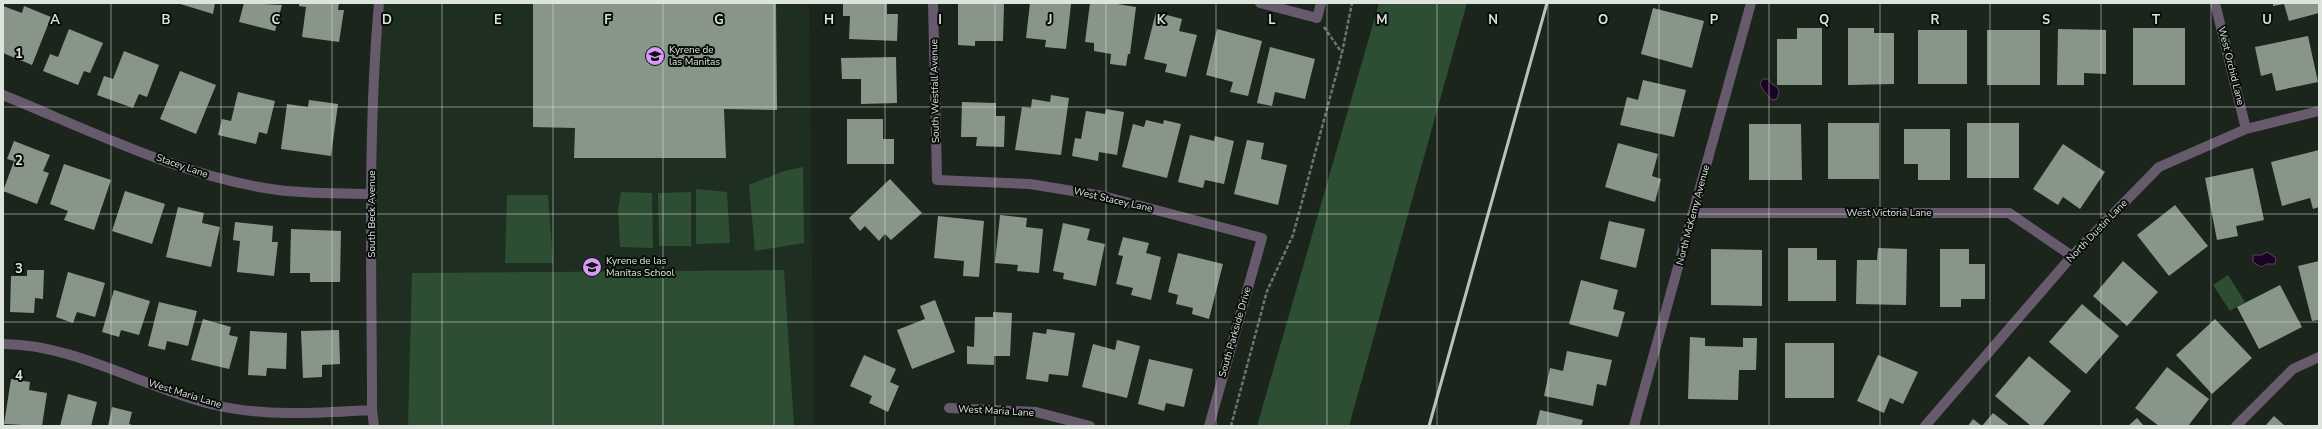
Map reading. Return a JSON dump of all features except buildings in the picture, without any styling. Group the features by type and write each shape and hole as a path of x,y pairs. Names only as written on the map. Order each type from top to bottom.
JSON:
{"street":[{"name":"South Beck Avenue","path":"374,426 372,410 373,64 379,3"},
{"name":"South Westfall Avenue","path":"933,3 937,180"},
{"path":"1260,3 1316,18 1321,3"},
{"name":"North McKemy Avenue","path":"1634,426 1751,3"},
{"name":"West Orchid Lane","path":"2215,3 2246,129"},
{"name":"Stacey Lane","path":"3,95 133,148 213,176 278,190 372,194"},
{"name":"North Dustin Lane","path":"1925,426 2072,256 2159,167 2246,129 2319,111"},
{"name":"West Stacey Lane","path":"937,180 1030,184 1103,196 1262,238"},
{"name":"West Victoria Lane","path":"1693,213 2010,213 2072,256"},
{"name":"South Parkside Drive","path":"1209,426 1262,238"},
{"name":"West Maria Lane","path":"3,344 45,349 215,405 281,414 372,410"},
{"path":"2236,426 2293,369 2319,357"},
{"name":"West Maria Lane","path":"949,408 1036,412 1090,426"}],"path":[{"path":"1231,426 1267,291 1293,235 1342,53 1352,3"},
{"path":"1316,18 1342,53"}],"shaded area":[{"name":"Kyrene de las Manitas School","path":"379,3 809,3 814,426 374,426 372,410"},
{"path":"1763,79 1768,79 1777,87 1779,91 1777,99 1772,100 1763,90 1760,83"},
{"path":"2267,252 2276,258 2275,264 2267,264 2261,267 2253,262 2253,255 2262,255"}],"green space":[{"path":"1379,3 1467,3 1349,426 1257,426"},
{"path":"803,167 804,243 755,251 749,185 784,171"},
{"path":"696,189 727,192 730,243 696,244"},
{"path":"621,192 652,193 653,248 620,247 618,210"},
{"path":"691,192 691,246 659,246 658,193"},
{"path":"507,195 548,195 553,263 505,263"},
{"path":"784,270 794,426 408,426 412,273"},
{"path":"2228,275 2245,302 2230,311 2213,285"}],"railway":[{"path":"1429,426 1547,3"}],"place":[{"name":"Kyrene de las Manitas","path":"655,56"},
{"name":"Kyrene de las Manitas School","path":"592,267"}]}
